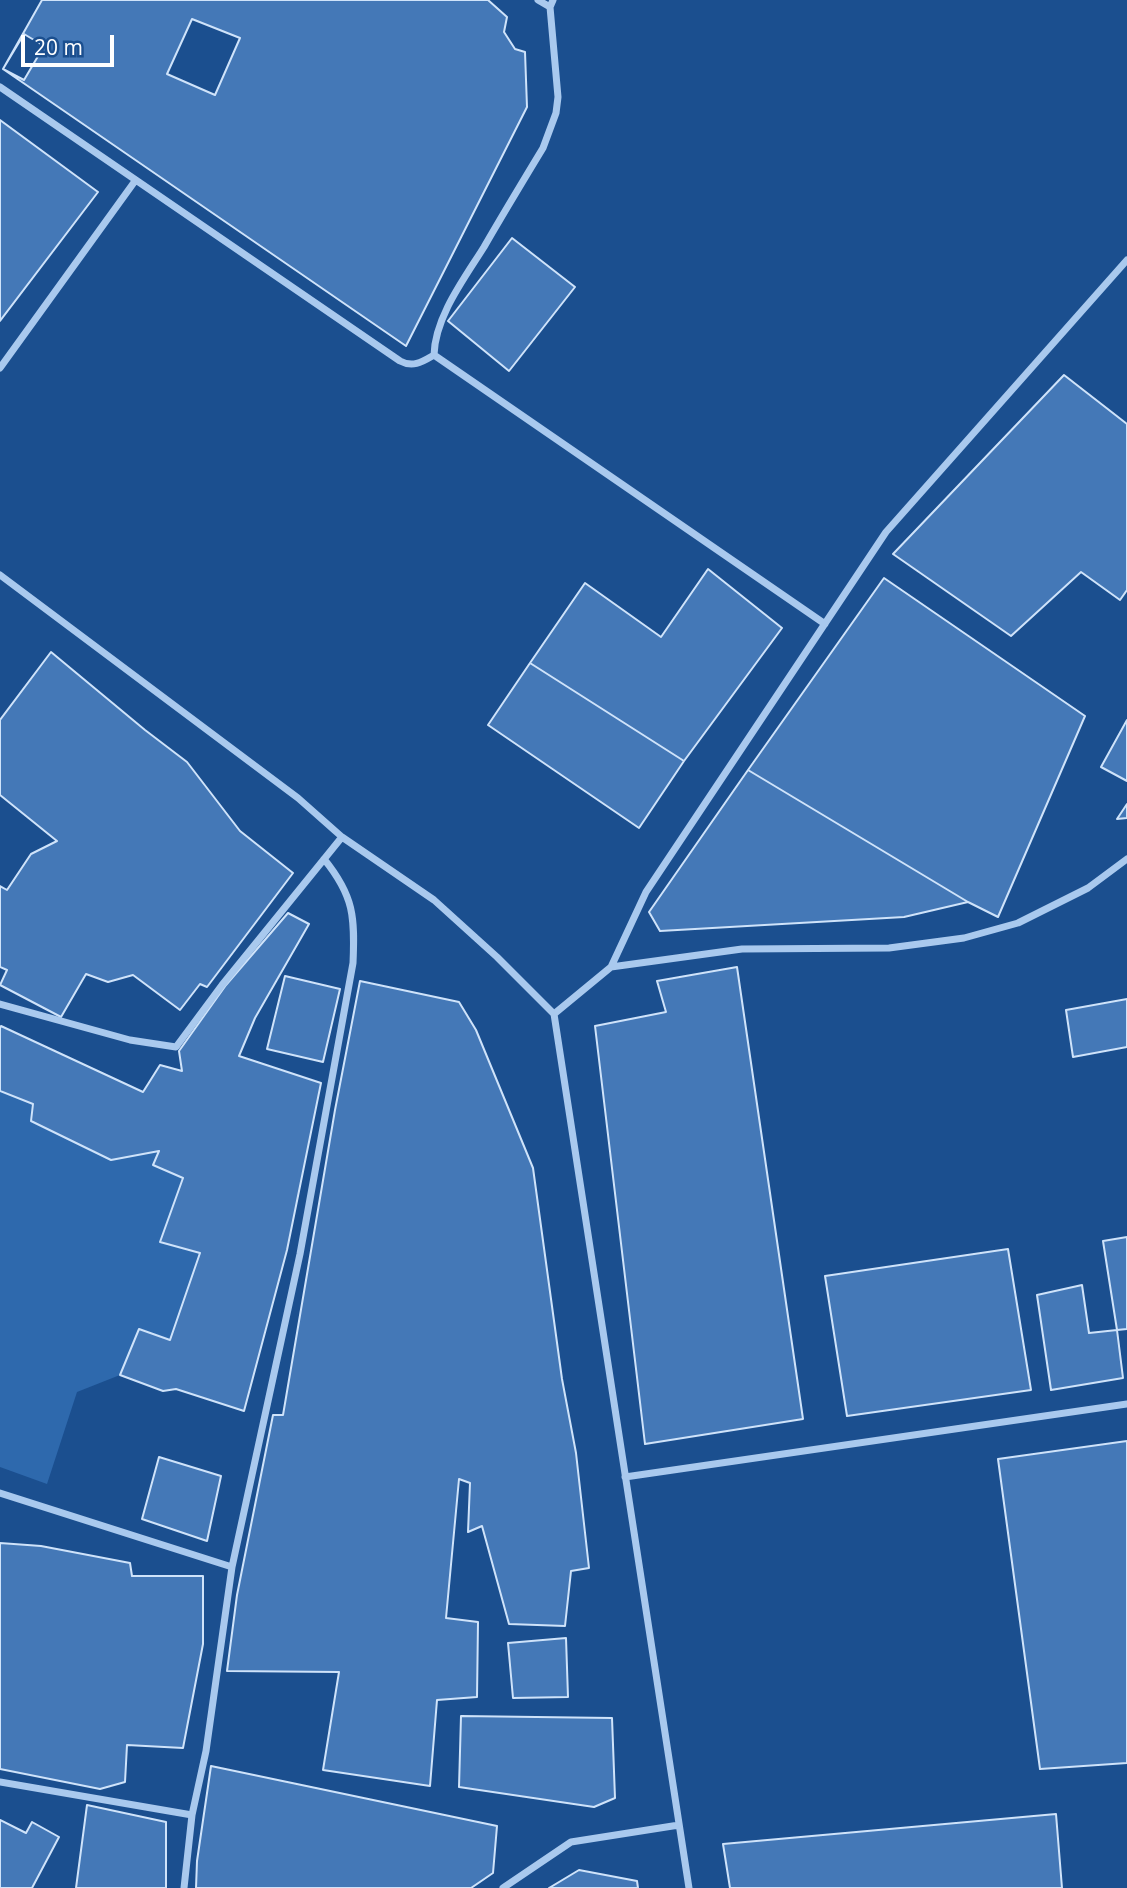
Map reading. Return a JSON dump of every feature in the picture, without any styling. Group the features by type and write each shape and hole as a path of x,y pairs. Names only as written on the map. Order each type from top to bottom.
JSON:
{"street":[{"path":"0,87 400,361 407,365 419,364 434,355 439,332 456,293 542,148 551,128 558,97 551,4 538,0"},
{"path":"0,368 135,181"},
{"path":"554,1014 611,967 646,892 886,532 1127,260"},
{"path":"434,355 825,624"},
{"path":"1,578 298,798 342,837 434,900 554,1014 689,1888"},
{"path":"0,1004 130,1040 176,1047 222,985 342,837"},
{"path":"184,1888 192,1815 206,1751 232,1567 300,1254 353,963 351,902 339,878 324,859"},
{"path":"611,967 743,949 890,948 964,939 1018,923 1088,888 1127,859"},
{"path":"625,1477 1127,1404"},
{"path":"0,1493 232,1567"},
{"path":"0,1782 192,1815"},
{"path":"503,1888 571,1842 679,1825"}],"shaded area":[{"path":"0,1091 33,1104 32,1121 111,1159 159,1151 153,1165 183,1178 161,1242 200,1253 170,1340 139,1330 120,1375 77,1392 47,1484 0,1467"}],"building":[{"path":"42,0 488,0 507,17 504,32 515,49 525,52 527,107 406,346 3,69"},
{"path":"192,19 240,38 215,95 167,74"},
{"path":"24,34 44,46 24,80 3,69"},
{"path":"0,120 98,192 0,321"},
{"path":"512,238 575,287 509,371 448,321"},
{"path":"1064,375 1127,424 1127,590 1120,600 1081,572 1011,636 893,554"},
{"path":"708,569 782,628 684,761 530,663 585,583 661,637"},
{"path":"884,578 1085,716 998,917 968,902 748,770"},
{"path":"51,652 187,762 240,831 293,873 207,987 200,984 180,1010 133,975 108,982 86,974 61,1017 0,985 7,970 0,967 0,886 7,890 31,854 57,841 0,795 0,720"},
{"path":"530,663 684,761 639,828 488,725"},
{"path":"1127,720 1127,781 1101,767"},
{"path":"748,770 968,902 904,917 660,931 649,912"},
{"path":"1127,804 1127,818 1117,819"},
{"path":"288,913 309,924 255,1018 239,1056 321,1083 287,1250 244,1411 176,1389 163,1391 120,1375 139,1329 170,1340 200,1253 160,1242 183,1178 153,1165 159,1151 111,1160 31,1121 33,1104 0,1091 0,1028 1,1026 143,1092 160,1065 182,1071 179,1051 226,985"},
{"path":"737,967 803,1419 645,1444 595,1026 666,1012 657,981"},
{"path":"285,976 340,989 323,1062 267,1049"},
{"path":"360,981 459,1002 476,1030 533,1168 562,1379 576,1453 589,1568 571,1571 565,1626 509,1624 482,1526 468,1532 470,1483 459,1479 446,1618 478,1622 477,1697 437,1700 430,1786 323,1770 339,1672 227,1671 237,1595 273,1415 283,1415"},
{"path":"1127,999 1127,1047 1073,1057 1066,1010"},
{"path":"1127,1237 1127,1329 1117,1330 1103,1241"},
{"path":"1008,1249 1031,1390 847,1416 825,1276"},
{"path":"1082,1285 1089,1333 1117,1330 1123,1378 1051,1390 1037,1295"},
{"path":"1127,1441 1127,1763 1040,1769 998,1459"},
{"path":"159,1457 221,1476 207,1541 142,1519"},
{"path":"0,1543 41,1546 130,1563 132,1576 203,1576 203,1644 183,1748 127,1745 125,1782 100,1789 0,1769"},
{"path":"566,1638 568,1697 513,1698 508,1643"},
{"path":"461,1716 612,1718 615,1798 594,1807 459,1787"},
{"path":"211,1766 497,1826 493,1873 471,1888 196,1888 197,1861"},
{"path":"87,1805 166,1822 166,1888 76,1888"},
{"path":"1056,1814 1062,1888 730,1888 723,1844"},
{"path":"0,1820 26,1833 32,1822 59,1837 32,1888 0,1888"},
{"path":"579,1870 637,1881 638,1888 549,1888"}]}
